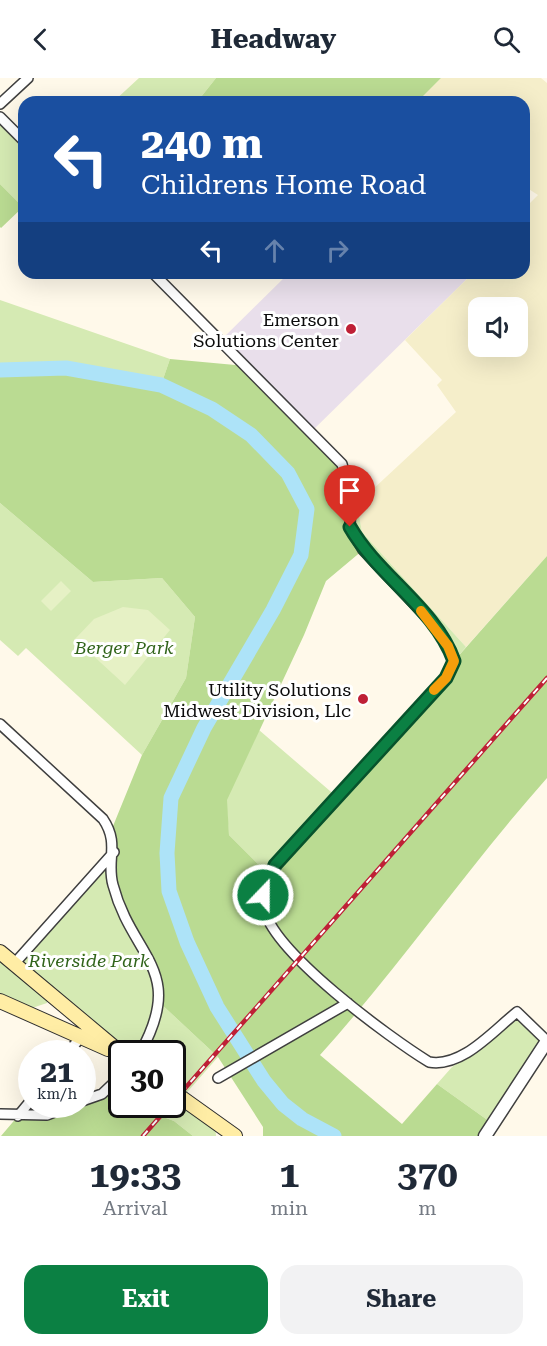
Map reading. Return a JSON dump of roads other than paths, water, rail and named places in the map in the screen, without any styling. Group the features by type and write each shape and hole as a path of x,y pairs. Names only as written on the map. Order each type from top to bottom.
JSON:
{"main road":[{"path":"0,952 84,1032"},
{"path":"0,1001 84,1032 108,1046"},
{"path":"186,1101 235,1136"}],"street":[{"path":"0,104 28,78"},
{"path":"0,117 18,135"},
{"path":"159,279 342,464 351,498 350,527 363,550 432,623 448,646 454,661 446,678 275,865 267,880 263,895 264,910 270,924 301,962 348,1003 429,1062 441,1064 458,1059 517,1012 547,1041 485,1136"},
{"path":"0,724 103,819 111,831 114,852 111,880 117,900 150,958 158,983 159,1002 154,1028 147,1040"},
{"path":"14,964 114,852"},
{"path":"218,1078 348,1003"},
{"path":"78,1040 84,1032"},
{"path":"0,1114 18,1116"}],"waterway":[{"path":"0,370 66,368 161,385 212,409 251,435 288,473 307,509 301,555 273,610 204,728 171,798 167,853 169,891 187,942 217,1007 264,1081 283,1104 302,1119 334,1136"}],"railway":[{"path":"186,1087 547,678"},
{"path":"143,1136 159,1118"}],"place":[{"name":"Emerson Solutions Center","path":"351,329"},
{"name":"Utility Solutions Midwest Division, Llc","path":"363,699"}],"park label":[{"name":"Berger Park","path":"124,647"},
{"name":"Riverside Park","path":"89,960"}]}
